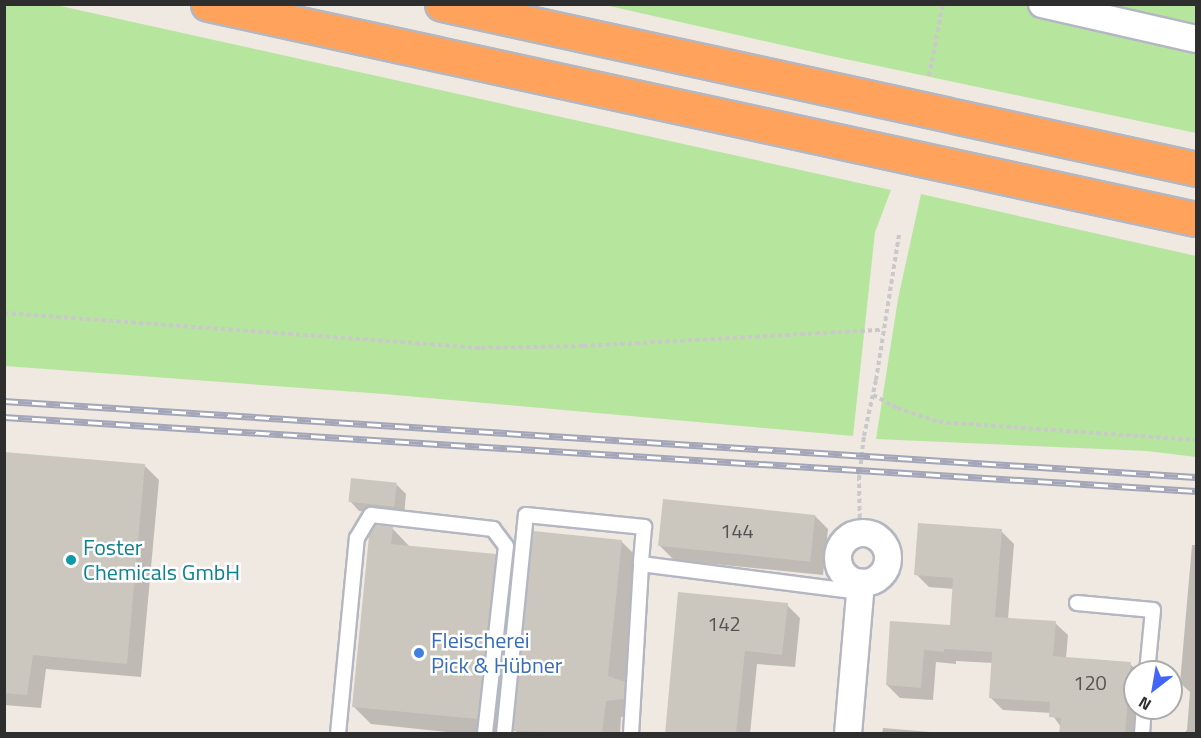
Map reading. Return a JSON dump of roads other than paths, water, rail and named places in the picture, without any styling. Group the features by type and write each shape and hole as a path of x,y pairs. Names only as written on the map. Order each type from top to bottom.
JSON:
{"highway":[{"path":"208,4 1197,219"},
{"path":"442,4 1197,169"}],"street":[{"path":"1042,4 1197,39"},
{"path":"860,533 876,537 886,550 887,558 882,573 860,587 846,576 838,562 838,554 845,540 860,533"},
{"path":"848,734 860,587"}],"lane":[{"path":"504,734 526,515 644,527 632,734"},
{"path":"338,734 357,538 371,516 493,529 506,546 485,734"},
{"path":"641,564 860,587"},
{"path":"1077,603 1153,610 1149,660"}],"railway":[{"path":"4,401 1196,477"},
{"path":"4,417 1196,491"}],"place":[{"name":"Foster Chemicals GmbH","path":"71,560"},
{"name":"Fleischerei Pick & Hübner","path":"419,653"}]}
